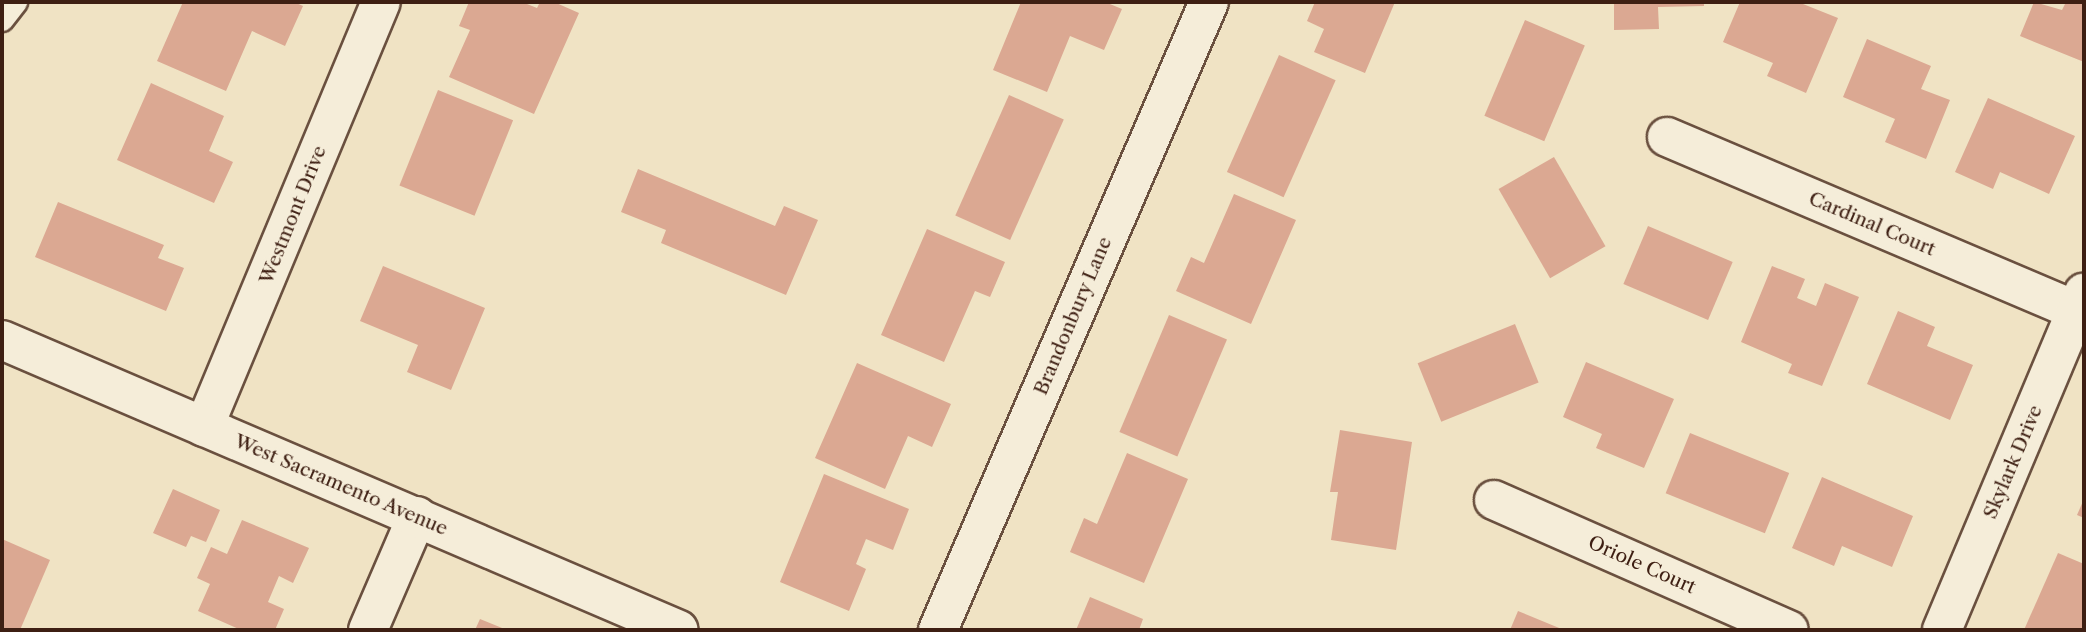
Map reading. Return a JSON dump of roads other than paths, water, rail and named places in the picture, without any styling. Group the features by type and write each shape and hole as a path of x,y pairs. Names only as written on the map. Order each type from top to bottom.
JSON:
{"street":[{"name":"Westmont Drive","path":"204,427 381,2"},
{"name":"Brandonbury Lane","path":"938,630 1209,2"},
{"name":"Cardinal Court","path":"1667,137 2081,302"},
{"name":"Skylark Drive","path":"1942,630 2081,302"},
{"name":"West Sacramento Avenue","path":"2,341 679,630"},
{"name":"Oriole Court","path":"1494,500 1789,630"},
{"path":"368,630 417,516"}],"lane":[{"path":"2,20 16,2"}]}
